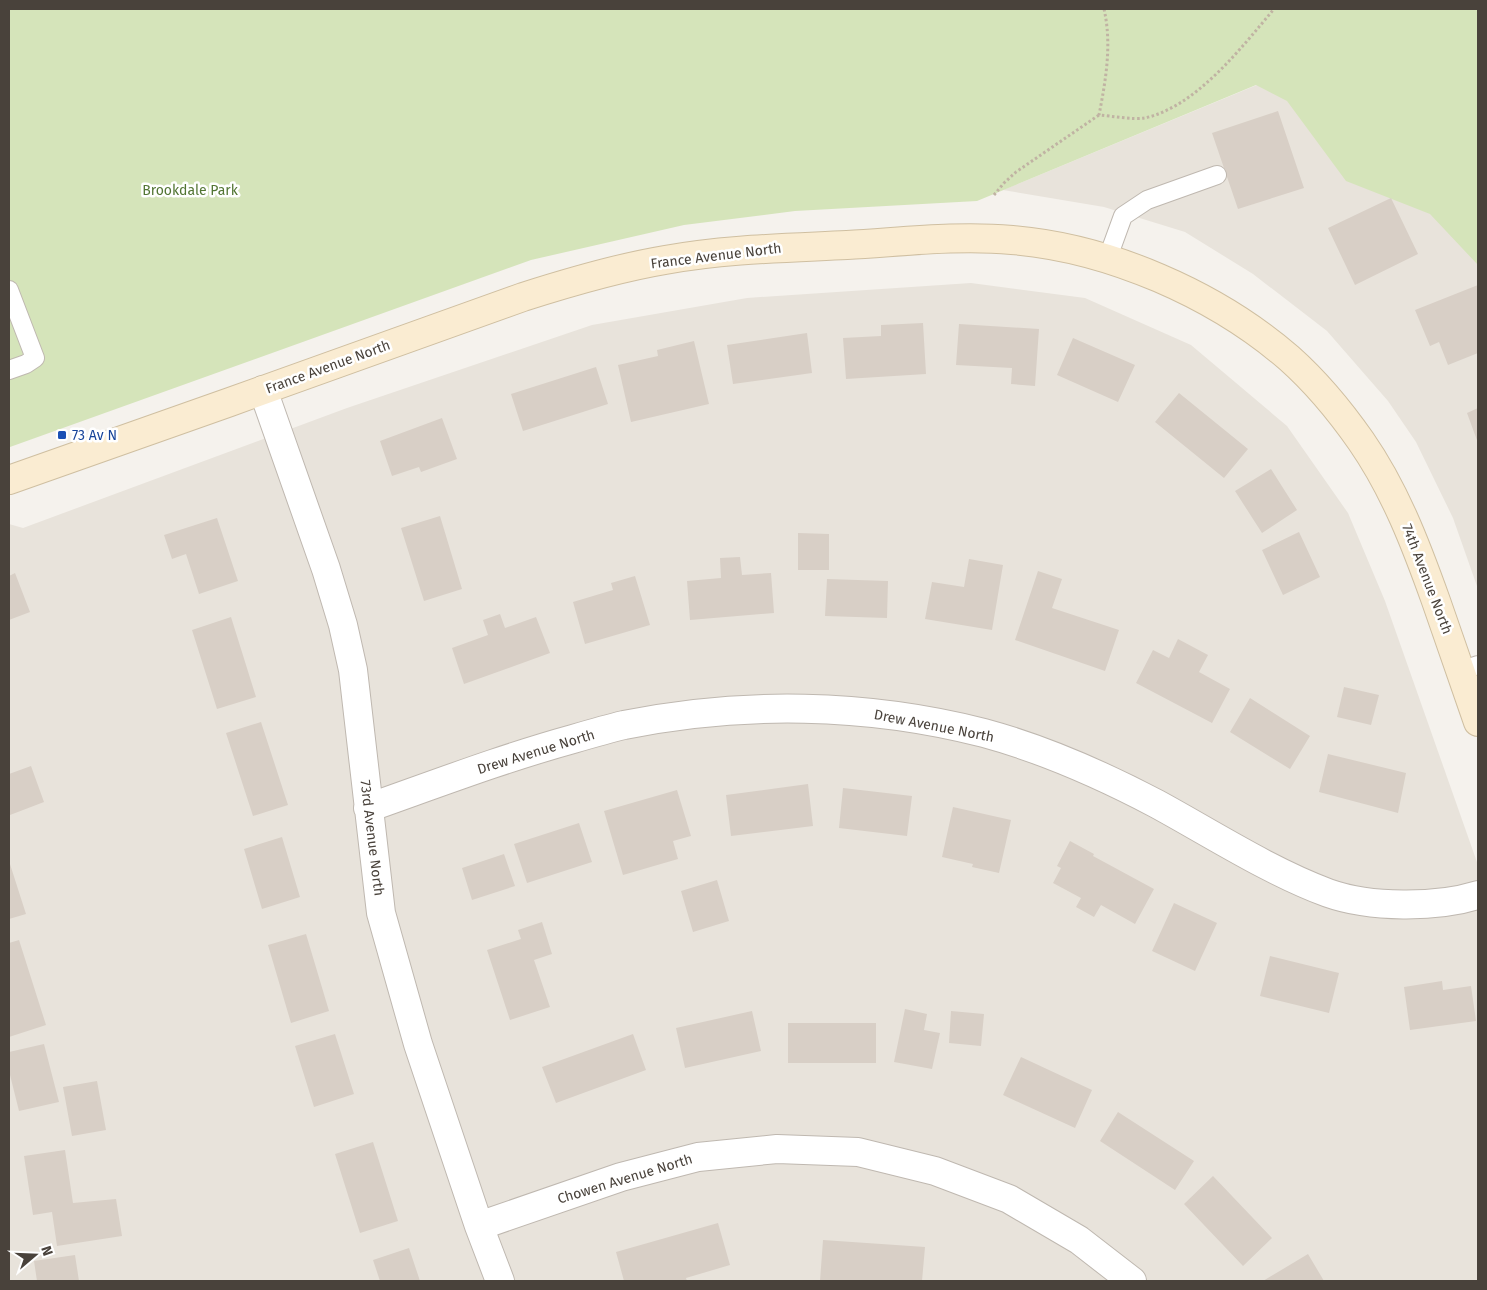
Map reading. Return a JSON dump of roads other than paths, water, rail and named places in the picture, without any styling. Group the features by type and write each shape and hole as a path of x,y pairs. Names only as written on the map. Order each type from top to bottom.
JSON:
{"street":[{"name":"France Avenue North","path":"9,480 523,297 572,282 666,260 768,249 934,239 977,238 1013,240 1048,245 1107,260 1160,279 1194,295 1228,314 1288,358 1340,413 1362,442"},
{"name":"73rd Avenue North","path":"263,390 326,569 343,625 353,670 381,913 418,1044 479,1226 500,1281"},
{"name":"74th Avenue North","path":"1362,442 1399,506 1469,668 1478,722"},
{"name":"Drew Avenue North","path":"368,808 536,750 623,725 714,711 804,708 896,716 974,731 1072,763 1153,802 1283,873 1330,894 1381,904 1432,904 1478,895"},
{"name":"Chowen Avenue North","path":"479,1226 621,1177 698,1157 776,1149 858,1152 935,1171 1009,1199 1079,1240 1132,1281"}],"lane":[{"path":"1107,260 1123,216 1147,200 1217,175"},
{"path":"9,290 35,358 26,364 9,370"}],"place":[{"name":"73 Av N","path":"62,435"}],"park label":[{"name":"Brookdale Park","path":"190,190"}]}
